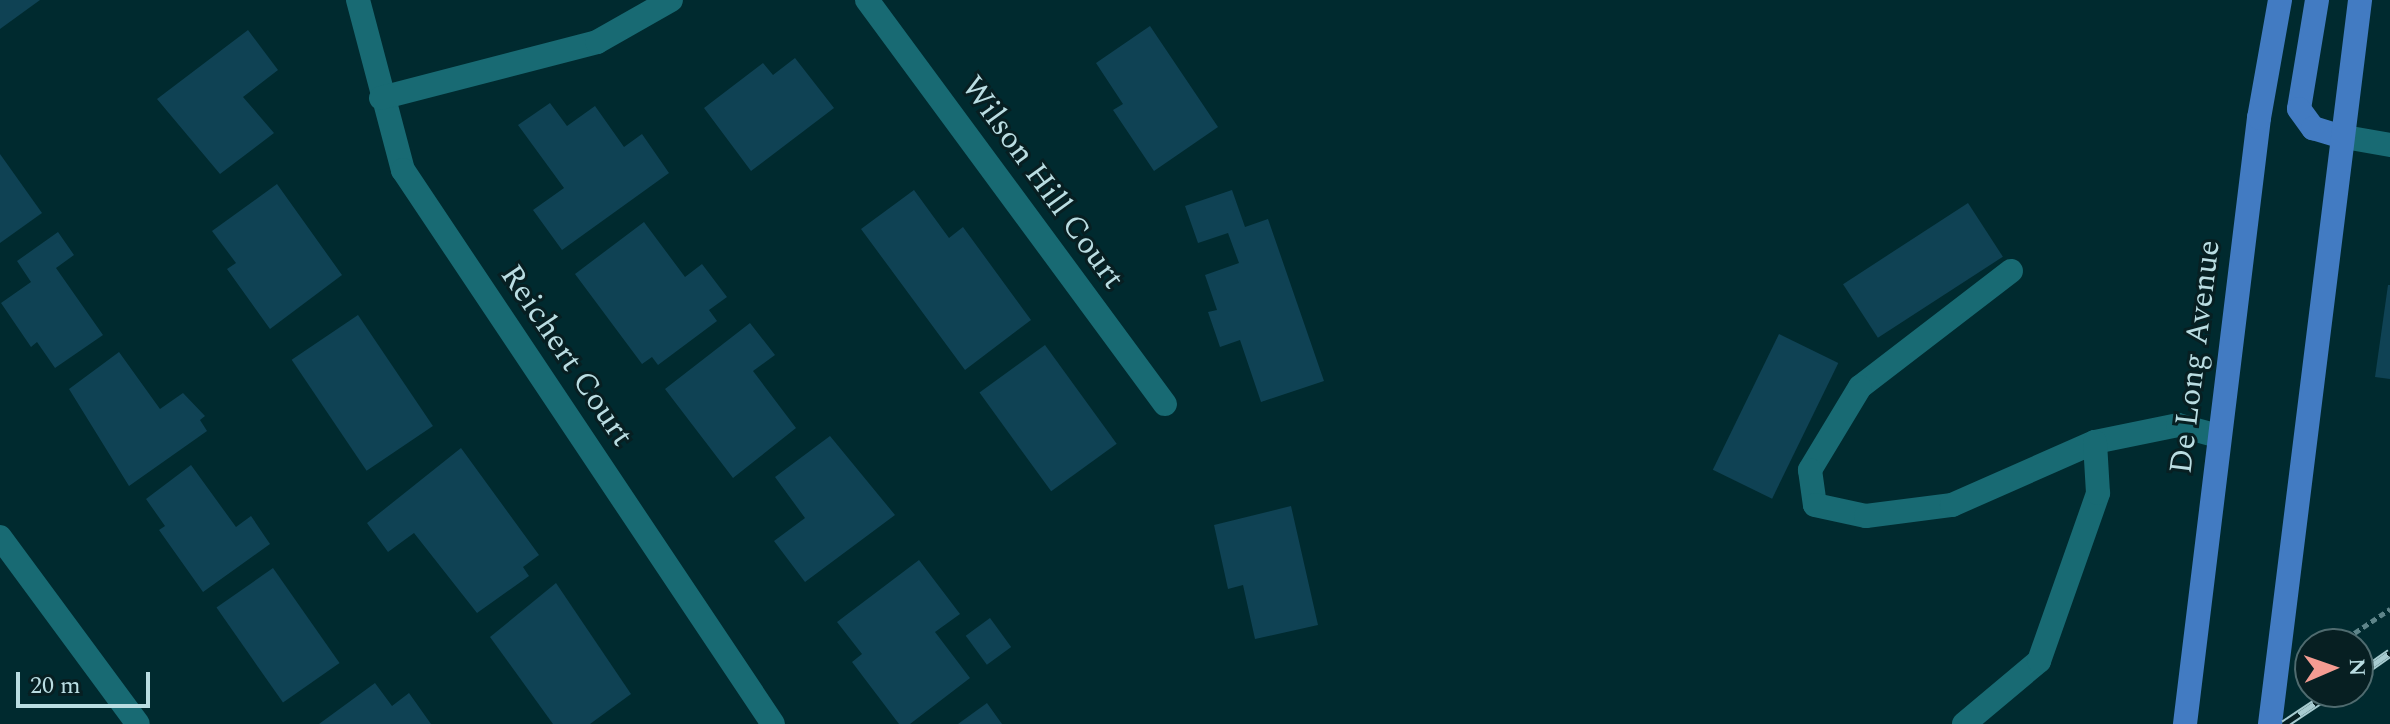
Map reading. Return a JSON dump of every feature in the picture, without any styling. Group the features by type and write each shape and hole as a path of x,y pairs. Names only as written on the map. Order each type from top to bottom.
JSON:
{"main road":[{"name":"De Long Avenue","path":"2185,724 2218,436 2280,0"},
{"path":"2317,0 2299,109 2313,128 2339,136"},
{"path":"2270,724 2339,136 2360,0"}],"street":[{"name":"Reichert Court","path":"358,0 381,98 403,170 773,724"},
{"path":"381,98 597,42 671,0"},
{"name":"Wilson Hill Court","path":"867,0 1165,404"},
{"path":"2339,136 2390,145"},
{"path":"2011,271 1860,387 1810,470 1815,505 1866,516 1952,505 2095,442 2178,425 2218,436"},
{"path":"1964,724 2039,661 2098,493 2095,442"},
{"path":"0,537 138,724"}],"path":[{"path":"2362,628 2390,609"}],"building":[{"path":"0,0 40,0 0,29"},
{"path":"1150,26 1218,127 1154,171 1113,110 1123,104 1096,63"},
{"path":"248,30 278,70 243,97 274,133 220,174 157,99"},
{"path":"795,58 834,108 751,171 704,108 763,63 773,75"},
{"path":"550,103 567,126 595,106 624,147 642,134 669,173 562,250 533,210 564,188 518,125"},
{"path":"0,154 42,213 0,243"},
{"path":"277,184 342,275 270,329 227,269 236,263 212,231"},
{"path":"914,190 949,238 963,227 1031,320 965,370 861,229"},
{"path":"1232,190 1245,227 1268,219 1324,381 1261,402 1240,340 1220,347 1208,312 1217,310 1205,275 1239,263 1228,233 1198,243 1185,206"},
{"path":"1968,203 2003,257 1878,338 1843,284"},
{"path":"644,222 685,277 702,264 727,297 709,310 717,321 658,365 652,357 642,364 575,274"},
{"path":"58,232 74,255 56,268 103,335 55,368 37,342 31,347 1,303 31,282 17,261"},
{"path":"2390,285 2390,379 2375,377"},
{"path":"358,315 433,426 367,471 292,360"},
{"path":"750,323 775,355 753,371 796,428 733,478 665,389"},
{"path":"1779,334 1838,363 1772,499 1713,470"},
{"path":"1045,345 1117,444 1051,491 979,393"},
{"path":"119,352 160,409 183,393 205,416 200,420 207,431 129,486 69,389"},
{"path":"830,436 895,515 805,582 774,541 805,518 775,477"},
{"path":"461,448 539,555 523,567 529,576 477,613 414,533 388,552 367,523"},
{"path":"191,465 236,527 251,516 270,544 203,592 159,530 165,526 146,499"},
{"path":"1291,506 1318,625 1255,639 1243,585 1228,589 1214,525"},
{"path":"919,560 960,614 935,632 970,678 910,724 899,724 852,662 862,654 837,622"},
{"path":"273,568 340,663 283,703 216,608"},
{"path":"556,583 631,694 590,724 553,724 490,637"},
{"path":"990,618 1011,647 987,665 966,636"},
{"path":"375,683 392,706 409,693 431,724 319,724"},
{"path":"987,703 1002,724 958,724"}],"railway":[{"path":"2374,664 2390,653"},
{"path":"2284,724 2308,708"}]}
